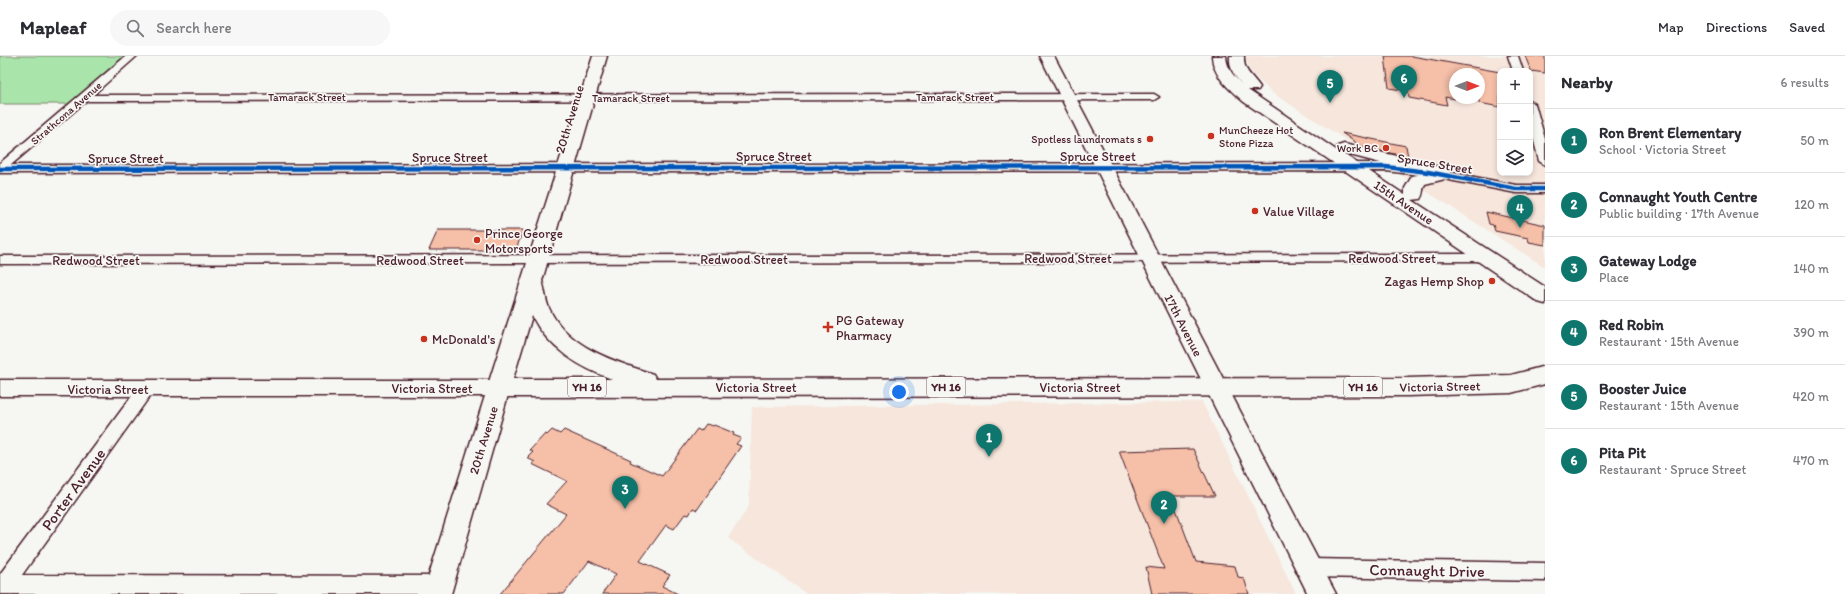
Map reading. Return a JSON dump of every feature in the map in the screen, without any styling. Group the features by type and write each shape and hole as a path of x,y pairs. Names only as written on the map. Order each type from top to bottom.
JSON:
{"highway":[{"name":"20th Avenue","path":"499,388 600,56"},
{"path":"534,270 538,309 553,331 577,353 626,376 676,387"},
{"name":"Victoria Street","path":"499,388 1408,387 1511,384 1545,375"},
{"name":"Victoria Street","path":"1511,384 1545,392"}],"street":[{"name":"Strathcona Avenue","path":"0,169 132,56"},
{"name":"17th Avenue","path":"1047,56 1322,594"},
{"name":"15th Avenue","path":"1237,56 1236,64 1242,77 1258,91 1414,195 1545,279"},
{"path":"1513,56 1517,68"},
{"name":"15th Avenue","path":"1216,59 1229,79 1249,99 1545,296"},
{"name":"Tamarack Street","path":"84,98 1154,97"},
{"path":"1533,115 1545,161"},
{"path":"1344,149 1409,164 1443,174"},
{"name":"Spruce Street","path":"0,169 1372,167 1406,168 1519,190 1545,189"},
{"path":"1414,195 1414,188 1418,180 1443,174"},
{"name":"Redwood Street","path":"0,260 534,270 1150,258 1488,258"},
{"name":"Victoria Street","path":"0,388 499,388"},
{"name":"20th Avenue","path":"438,589 499,388"},
{"name":"Porter Avenue","path":"1,586 146,389"},
{"name":"Connaught Drive","path":"1310,568 1545,572"},
{"path":"1,586 438,589"}],"shaded area":[{"path":"1245,56 1545,56 1545,267 1274,94 1251,73"},
{"path":"1202,402 1296,594 807,594 728,538 749,506 752,407"}],"green space":[{"path":"0,56 132,56 68,104 0,104"}],"building":[{"path":"1385,56 1412,56 1478,68 1449,68 1449,98 1445,97 1447,105 1409,98 1408,91 1389,88"},
{"path":"1525,56 1545,56 1545,73 1533,71 1533,68 1530,68"},
{"path":"1485,69 1497,71 1497,106 1484,104"},
{"name":"Work BC","path":"1342,133 1406,146 1408,157 1362,147"},
{"path":"1486,212 1545,225 1545,245 1529,242 1528,238 1495,231 1493,225 1489,224"},
{"name":"Prince George Motorsports","path":"438,230 523,230 516,250 429,250"},
{"path":"706,424 714,425 734,433 733,435 741,438 736,444 741,446 697,510 693,508 689,515 685,514 674,529 666,525 640,561 670,575 662,586 678,594 602,594 616,574 589,561 564,594 500,594 566,514 546,504 567,481 532,464 535,462 527,458 533,452 530,450 545,434 547,435 552,430 560,434 564,430 631,460 630,462 662,476 697,429 701,431"},
{"path":"1193,449 1215,496 1171,496 1196,562 1235,566 1238,577 1244,578 1249,594 1152,594 1146,567 1164,569 1119,451"}],"cycle path":[{"path":"0,169 1386,167 1428,172 1516,189 1545,189"}],"place":[{"name":"Pita Pit","path":"1404,98"},
{"name":"Booster Juice","path":"1330,103"},
{"name":"MunCheeze Hot Stone Pizza","path":"1211,136"},
{"name":"Spotless laundromats s","path":"1150,139"},
{"name":"Work BC","path":"1386,148"},
{"name":"Value Village","path":"1255,211"},
{"name":"Red Robin","path":"1520,228"},
{"name":"Prince George Motorsports","path":"477,240"},
{"name":"Zagas Hemp Shop","path":"1492,281"},
{"name":"PG Gateway Pharmacy","path":"828,327"},
{"name":"McDonald's","path":"424,339"},
{"name":"Ron Brent Elementary","path":"989,457"},
{"name":"Gateway Lodge","path":"625,509"},
{"name":"Connaught Youth Centre","path":"1164,524"}]}
